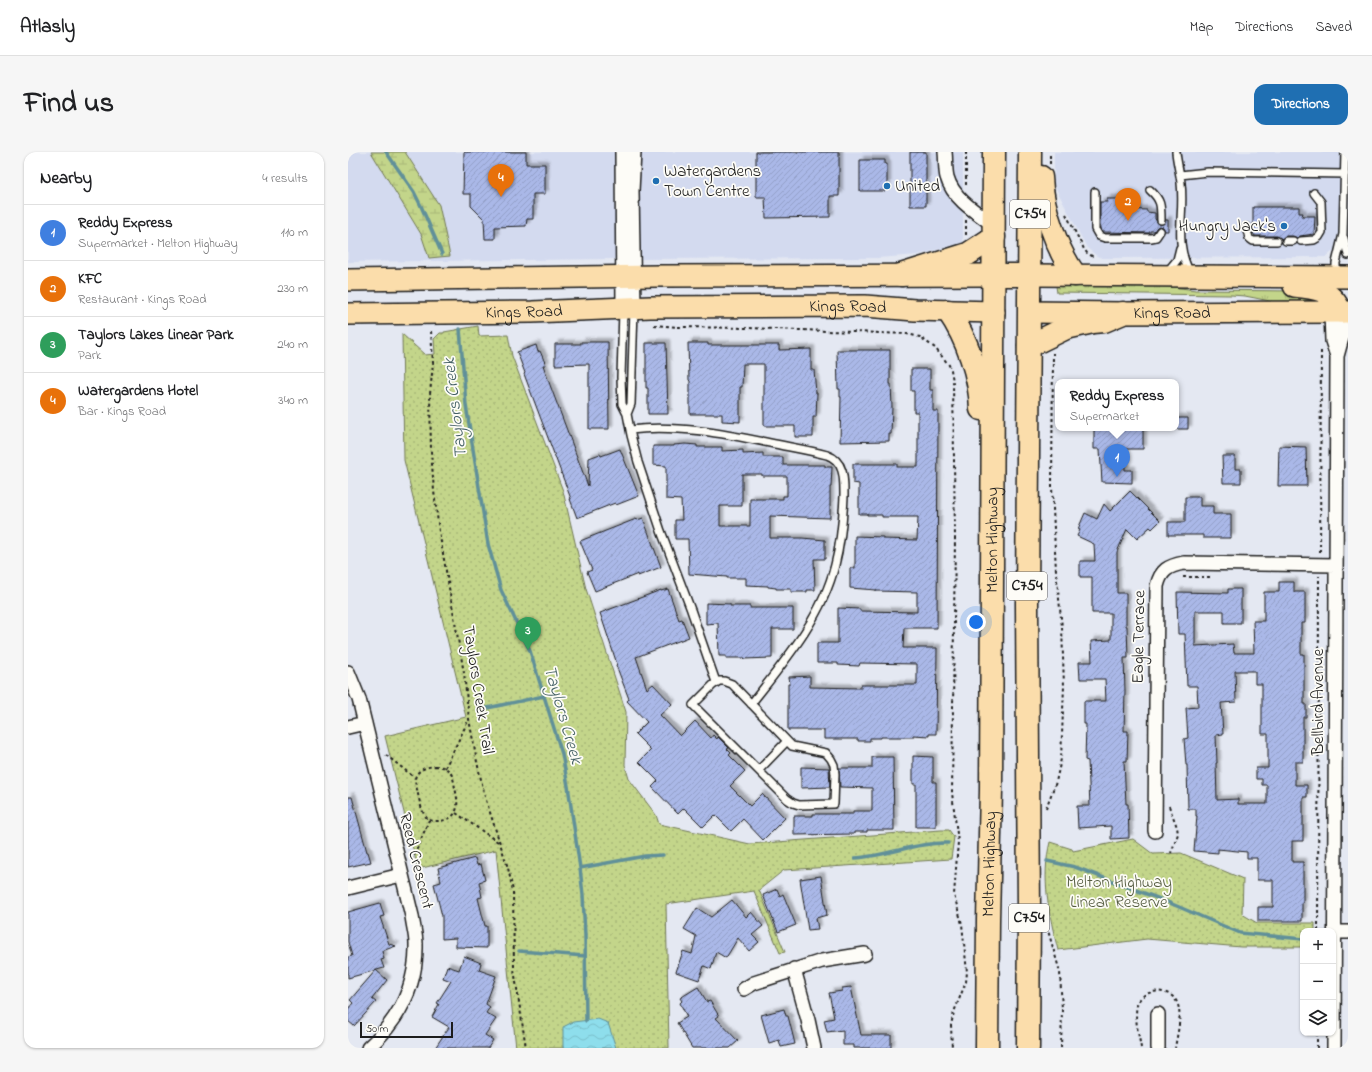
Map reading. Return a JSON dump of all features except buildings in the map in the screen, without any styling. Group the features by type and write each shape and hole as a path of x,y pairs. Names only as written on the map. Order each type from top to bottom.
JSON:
{"highway":[{"name":"Melton Highway","path":"987,1048 992,627 994,152"},
{"name":"Melton Highway","path":"1028,1048 1029,912 1027,597 1030,152"},
{"path":"1038,152 1041,170 1042,194 1045,205 1062,253 1075,275"},
{"path":"901,275 968,254 994,231"},
{"name":"Kings Road","path":"994,275 1029,275"},
{"path":"948,311 959,328 979,385 981,408 981,527 992,627"},
{"name":"Kings Road","path":"994,312 1029,312"},
{"path":"1029,346 1066,328 1104,321 1123,313"}],"main road":[{"name":"Kings Road","path":"348,280 994,275"},
{"name":"Kings Road","path":"1029,275 1192,276 1344,282"},
{"path":"1192,276 1212,286 1286,286 1316,289 1330,295 1334,299 1340,312"},
{"name":"Kings Road","path":"348,314 532,312 628,308 865,306 994,312"},
{"name":"Kings Road","path":"1029,312 1340,312"}],"street":[{"path":"622,152 629,277"},
{"path":"628,308 634,152"},
{"path":"945,152 947,178 951,186 966,204 994,231"},
{"name":"Bellbird Avenue","path":"1335,928 1336,565 1342,420 1337,356 1342,338 1340,312"},
{"name":"Eagle Terrace","path":"1155,831 1157,586 1159,577 1168,568 1184,563 1336,565"},
{"name":"Reed Crescent","path":"348,672 359,699 412,916 416,943 415,967 410,988 401,1009 390,1026 368,1048"},
{"path":"348,727 365,723"},
{"path":"348,888 401,876"},
{"path":"1336,932 1348,932"},
{"path":"744,988 794,969 822,961 865,954"},
{"name":"Bellbird Avenue","path":"1334,1048 1335,964"},
{"path":"794,969 814,1048"},
{"path":"1158,1014 1158,1048"}],"lane":[{"path":"1176,152 1182,184 1181,247 1184,260 1192,276"},
{"path":"1344,282 1336,263 1343,234 1345,152"},
{"path":"1180,175 1208,172 1345,174"},
{"path":"1150,190 1160,201 1161,220"},
{"path":"1095,192 1095,229 1099,236 1105,238 1150,238 1156,237 1160,231"},
{"path":"1302,241 1314,240 1319,237 1322,232 1321,202 1314,193"},
{"path":"1246,227 1249,238 1253,241 1277,241"},
{"path":"1343,234 1348,255"},
{"path":"1163,276 1176,260 1181,247"},
{"path":"627,414 631,404 628,308"},
{"path":"628,308 621,394 622,404 627,414 638,462 661,531 716,682"},
{"path":"630,430 647,428 700,431 729,435 823,454 837,460 841,466 844,494 842,529 831,580 805,632 774,676 751,704"},
{"path":"724,681 732,684 792,746 826,754 831,759 835,774 834,804 799,805 787,799 694,705 716,682 724,681"},
{"path":"759,770 787,741"}],"path":[{"path":"652,324 680,327 907,334 920,337 928,342 946,361 951,370 954,387 955,538 952,793 958,842 954,895 962,924 967,972 966,982 951,1025 952,1048"},
{"name":"Taylors Creek Trail","path":"431,331 433,363 430,394 432,478 439,531 464,673 469,719 485,797 511,879 513,891 514,969 526,1048"},
{"path":"1318,928 1321,344"},
{"path":"1045,812 1056,782 1061,759 1064,686 1062,627 1056,572 1052,487 1053,346"},
{"path":"1178,577 1212,577"},
{"path":"1312,578 1320,578"},
{"path":"445,768 469,719"},
{"path":"370,743 415,778 424,814 430,820 441,821 455,813 458,808 458,797 453,776 450,772 445,768 434,766 425,768 419,772 415,778"},
{"path":"1169,804 1177,826 1178,834 1171,853"},
{"path":"455,813 500,842"},
{"path":"401,876 413,859 430,820"},
{"path":"1046,924 1050,943 1060,972 1062,1010 1061,1048"},
{"path":"1317,1036 1317,1048"}],"shaded area":[{"name":"Watergardens Town Centre","path":"348,152 963,152 963,243 918,255 877,258 348,262"},
{"path":"1054,152 1348,152 1348,252 1332,252 1326,257 1102,258 1087,248 1054,185"}],"green space":[{"path":"371,152 405,152 439,205 450,256 429,258 421,234"},
{"path":"1056,286 1165,286 1196,290 1299,291 1327,301 1285,304 1245,296 1231,295 1057,293"},
{"path":"478,326 479,336 508,335 512,356 563,491 586,589 626,712 625,765 629,779 656,815 659,824 750,844 941,830 949,830 954,837 951,859 784,870 759,890 785,952 780,953 754,891 666,904 669,1048 516,1048 496,850 418,869 385,736 466,717 404,460 402,334 425,355 435,354 434,339 440,333"},
{"name":"Melton Highway Linear Reserve","path":"1133,839 1153,854 1181,853 1243,879 1242,914 1257,923 1315,923 1315,928 1300,928 1300,947 1241,947 1147,939 1058,950 1047,896 1047,856 1050,842 1072,849 1073,851"}],"water":[{"path":"598,1019 608,1023 616,1048 563,1048 563,1027 573,1022"}],"waterway":[{"name":"Taylors Creek","path":"386,152 414,192 442,254"},
{"name":"Taylors Creek","path":"460,329 466,405 488,544 501,590 530,651 562,754 568,786 583,895 586,1021"},
{"path":"478,710 544,696"},
{"path":"855,858 879,855 936,843 948,843"},
{"path":"580,868 645,856 663,855"},
{"path":"1047,861 1075,867 1165,901 1240,933 1300,939"},
{"path":"519,951 585,956"}],"place":[{"name":"Watergardens Town Centre","path":"656,181"},
{"name":"United","path":"887,186"},
{"name":"Watergardens Hotel","path":"501,197"},
{"name":"KFC","path":"1128,221"},
{"name":"Hungry Jack's","path":"1284,226"},
{"name":"Reddy Express","path":"1117,477"},
{"name":"Taylors Lakes Linear Park","path":"528,650"}]}
